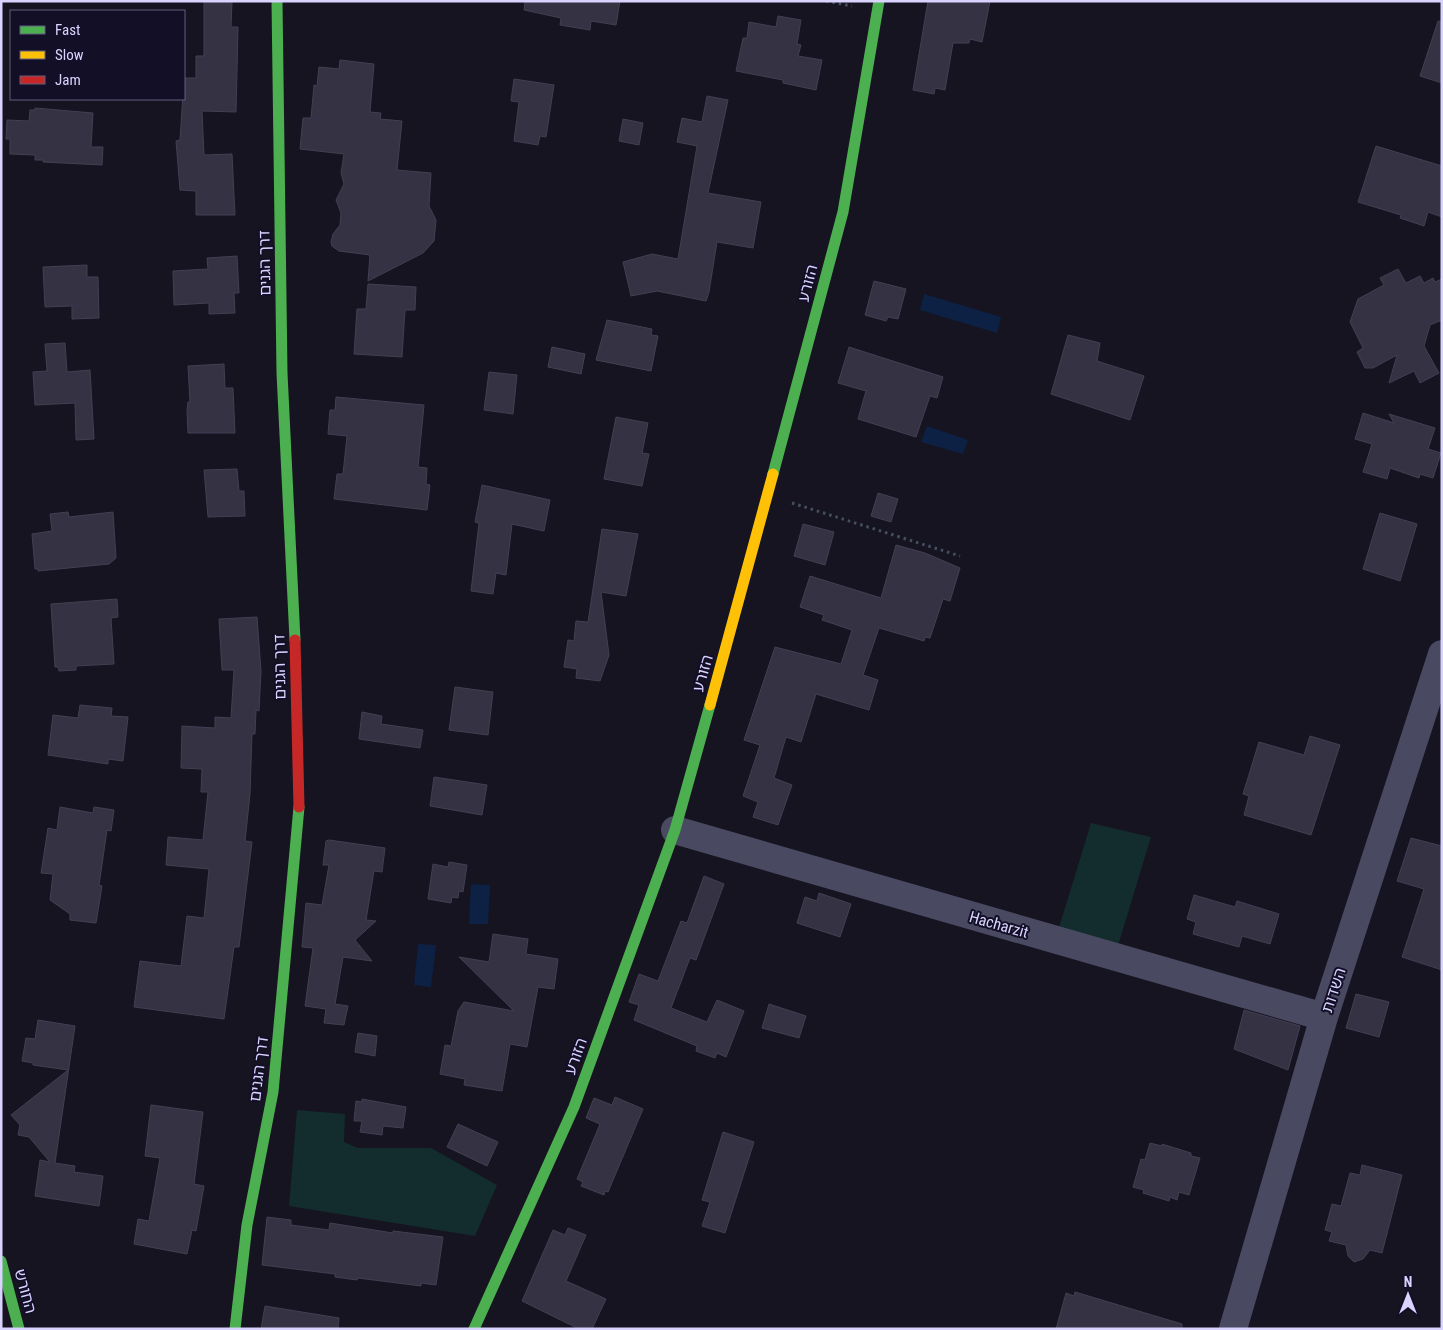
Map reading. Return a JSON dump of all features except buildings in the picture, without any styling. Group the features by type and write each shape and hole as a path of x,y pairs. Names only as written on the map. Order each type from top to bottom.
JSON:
{"street":[{"name":"דרך הגנים","path":"235,1329 247,1225 273,1092 299,808 293,566 282,373 277,1"},
{"name":"הזורע","path":"474,1329 574,1107 675,830 768,495 843,212 879,1"},
{"name":"השדות","path":"1233,1329 1324,1017 1442,654"},
{"name":"Hacharzit","path":"675,830 1324,1017"},
{"name":"החורש","path":"1,1261 19,1329"}],"path":[{"path":"768,495 960,556"}],"green space":[{"path":"1091,823 1151,837 1117,949 1057,934"},
{"path":"297,1110 345,1114 344,1142 358,1148 431,1148 497,1185 475,1236 289,1206"}],"water":[{"path":"924,294 1001,317 997,333 920,310"},
{"path":"927,426 968,440 963,454 921,442"},
{"path":"471,884 490,885 488,924 469,924"},
{"path":"418,944 436,945 431,987 414,985"}],"traffic: fast":[{"path":"277,1 282,373 295,640"},
{"path":"773,474 843,212 879,1"},
{"path":"474,1329 574,1107 675,830 710,705"},
{"path":"235,1329 247,1225 273,1092 299,807"},
{"path":"1,1261 19,1329"}],"traffic: slow":[{"path":"710,705 773,474"}],"traffic: jam":[{"path":"295,640 299,807"}]}
